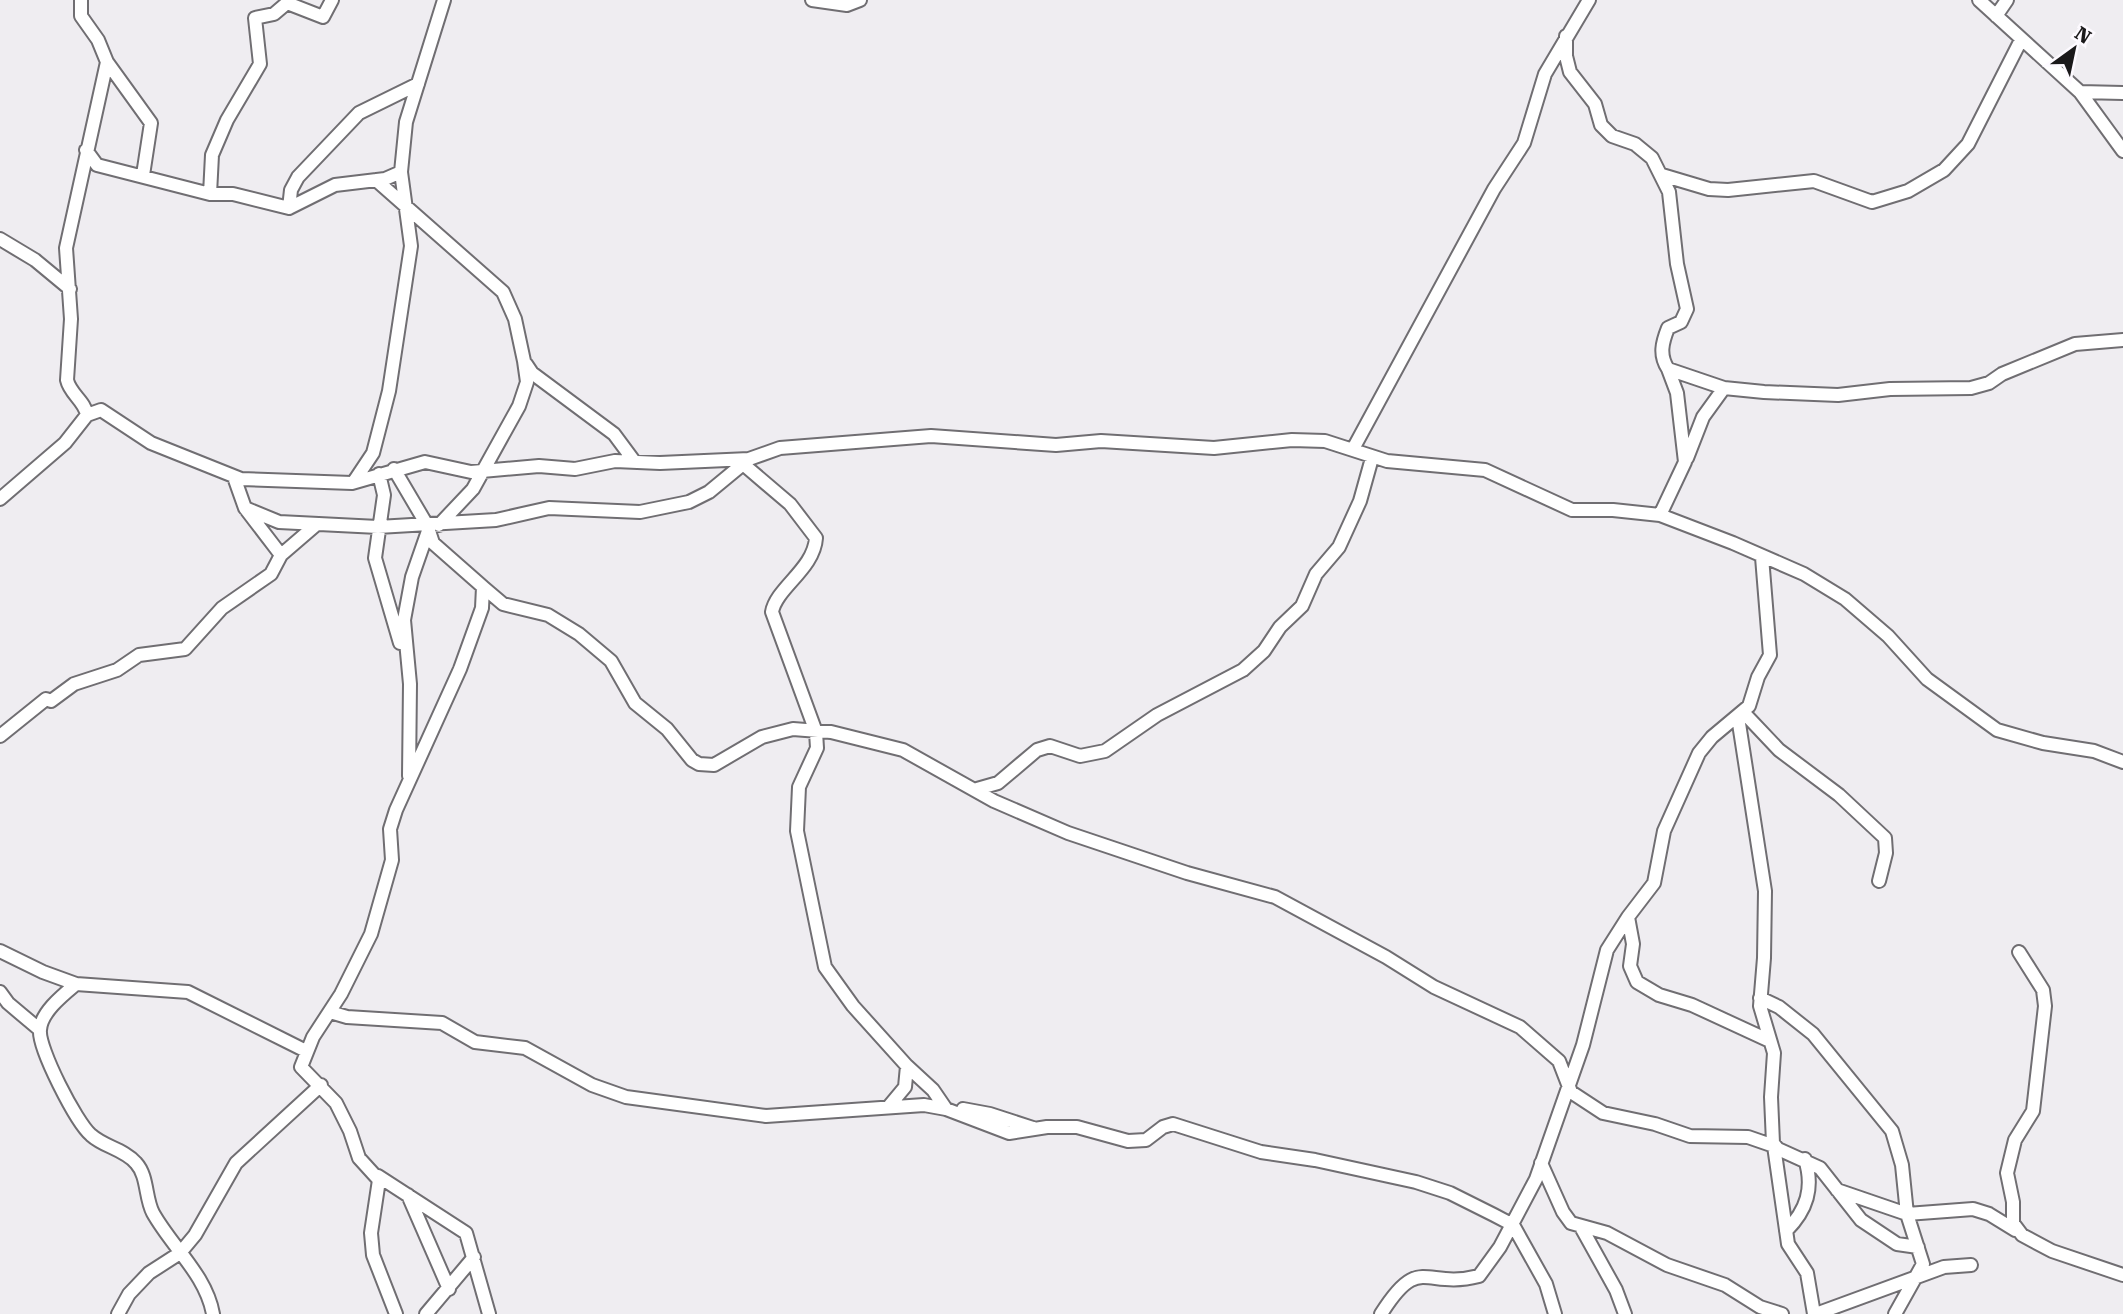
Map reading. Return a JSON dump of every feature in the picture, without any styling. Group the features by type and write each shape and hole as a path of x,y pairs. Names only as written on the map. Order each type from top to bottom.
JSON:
{"street":[{"path":"80,0 81,16 98,40 107,62 151,123 143,176"},
{"path":"210,194 212,155 222,131 260,64 256,18 261,14 274,14 287,3 323,17 332,0"},
{"path":"352,483 373,453 387,402 411,254 401,172 406,122 444,0"},
{"path":"812,0 847,5 860,0"},
{"path":"1353,449 1494,189 1524,142 1545,74 1589,0"},
{"path":"1979,0 2080,92 2123,152"},
{"path":"1996,16 2007,0"},
{"path":"1566,36 1566,56 1570,72 1595,104 1601,125 1612,136 1643,149 1662,175 1669,192 1677,264 1687,309 1681,322 1668,328 1662,342 1664,362 1677,393 1685,462"},
{"path":"1662,175 1709,189 1728,190 1814,181 1872,202 1908,191 1944,170 1968,144 2021,40"},
{"path":"87,415 83,405 69,390 67,380 70,289 65,265 86,150 97,118 107,62"},
{"path":"289,208 291,190 298,177 359,113 418,84"},
{"path":"2080,92 2123,93"},
{"path":"86,150 97,165 210,194 233,194 289,208 335,186 376,180 401,172"},
{"path":"376,180 503,292 515,319 524,361 525,394 466,498 431,527 405,604 405,645 409,670 408,784"},
{"path":"0,239 34,260 70,289"},
{"path":"1668,369 1724,388 1838,395 1890,389 1979,387 2002,373 2075,344 2123,340"},
{"path":"524,361 532,373 614,434 634,461"},
{"path":"1660,516 1703,417 1724,388"},
{"path":"0,499 65,443 87,415 101,410 151,443 234,477 352,483 425,462 458,471 483,472 539,466 575,469 615,461 746,462 790,504 816,538 811,555 793,583 775,601 772,612 816,732 817,748 799,787 797,831 825,967 853,1006 949,1110"},
{"path":"245,508 279,522 431,527 496,520 549,508 620,512 674,507 709,492 746,462 780,448 930,436 1056,445 1101,440 1214,448 1292,440 1325,441 1372,458 1485,470 1572,510 1613,510 1660,516 1762,557 1804,574 1845,600 1888,636 1927,679 1997,730 2043,743 2094,751 2123,762"},
{"path":"977,789 998,783 1037,750 1050,747 1080,756 1105,751 1157,715 1243,670 1264,651 1280,626 1302,606 1316,574 1339,547 1360,500 1372,458"},
{"path":"394,469 431,527 433,543 503,604 548,615 579,634 616,668 635,703 667,729 692,760 699,764 714,765 776,731 831,732 904,750 994,801 1093,842 1187,873 1275,897 1386,957 1434,987 1520,1027 1559,1061 1568,1087 1577,1098 1616,1118 1640,1120 1690,1136 1748,1137 1805,1159 1827,1175 1861,1220 1897,1244 1918,1247"},
{"path":"379,474 384,495 375,558 409,670"},
{"path":"234,477 245,508 281,555"},
{"path":"0,736 28,711 46,699 51,701 82,680 117,670 139,655 185,649 213,615 271,573 281,555 317,524"},
{"path":"1381,1314 1404,1282 1417,1276 1456,1280 1479,1276 1513,1224 1541,1163 1583,1045 1607,950 1654,883 1664,831 1699,753 1712,737 1741,715 1770,655 1762,557"},
{"path":"483,587 482,608 460,668 390,829 392,860 370,934 330,1012 306,1051 301,1067 321,1085 344,1118 359,1158 378,1176 466,1233 489,1314"},
{"path":"1741,715 1779,750 1839,795 1885,838 1886,853 1879,881"},
{"path":"1741,715 1766,908 1760,998 1774,1053 1771,1097 1774,1146 1786,1231 1793,1253 1807,1273 1815,1314 1944,1267 1971,1265"},
{"path":"1628,917 1633,944 1630,965 1637,982 1659,995 1692,1005 1770,1041"},
{"path":"0,951 43,972 76,984 188,992 306,1051"},
{"path":"2015,1230 2007,1173 2015,1140 2034,1111 2045,1006 2043,990 2019,953"},
{"path":"40,1030 55,1004 76,984"},
{"path":"0,992 8,1003 40,1030 45,1051 75,1116 91,1136 127,1155 139,1167 149,1205 199,1279 213,1314"},
{"path":"1760,998 1779,1007 1813,1034 1892,1131 1902,1165 1908,1214 1923,1264 1895,1314"},
{"path":"330,1012 348,1017 442,1023 475,1042 525,1048 592,1086 626,1097 766,1116 890,1105 949,1110 1009,1133 1033,1128 1077,1127 1128,1142 1146,1140 1163,1127 1182,1126 1261,1152 1315,1160 1416,1182 1450,1193 1513,1224 1546,1284 1555,1314"},
{"path":"890,1105 905,1087 907,1066"},
{"path":"118,1314 129,1294 149,1273 180,1253 207,1219 236,1163 321,1085"},
{"path":"1786,1231 1806,1206 1810,1180 1805,1159"},
{"path":"1541,1163 1563,1212 1571,1223 1607,1233 1667,1265 1725,1285 1760,1307 1782,1314"},
{"path":"378,1176 380,1183 371,1233 373,1255 396,1314"},
{"path":"1838,1190 1908,1214 1973,1209 1989,1214 2052,1251 2123,1275"},
{"path":"408,1195 449,1289"},
{"path":"1581,1227 1616,1290 1625,1314"},
{"path":"426,1314 474,1256"}]}
